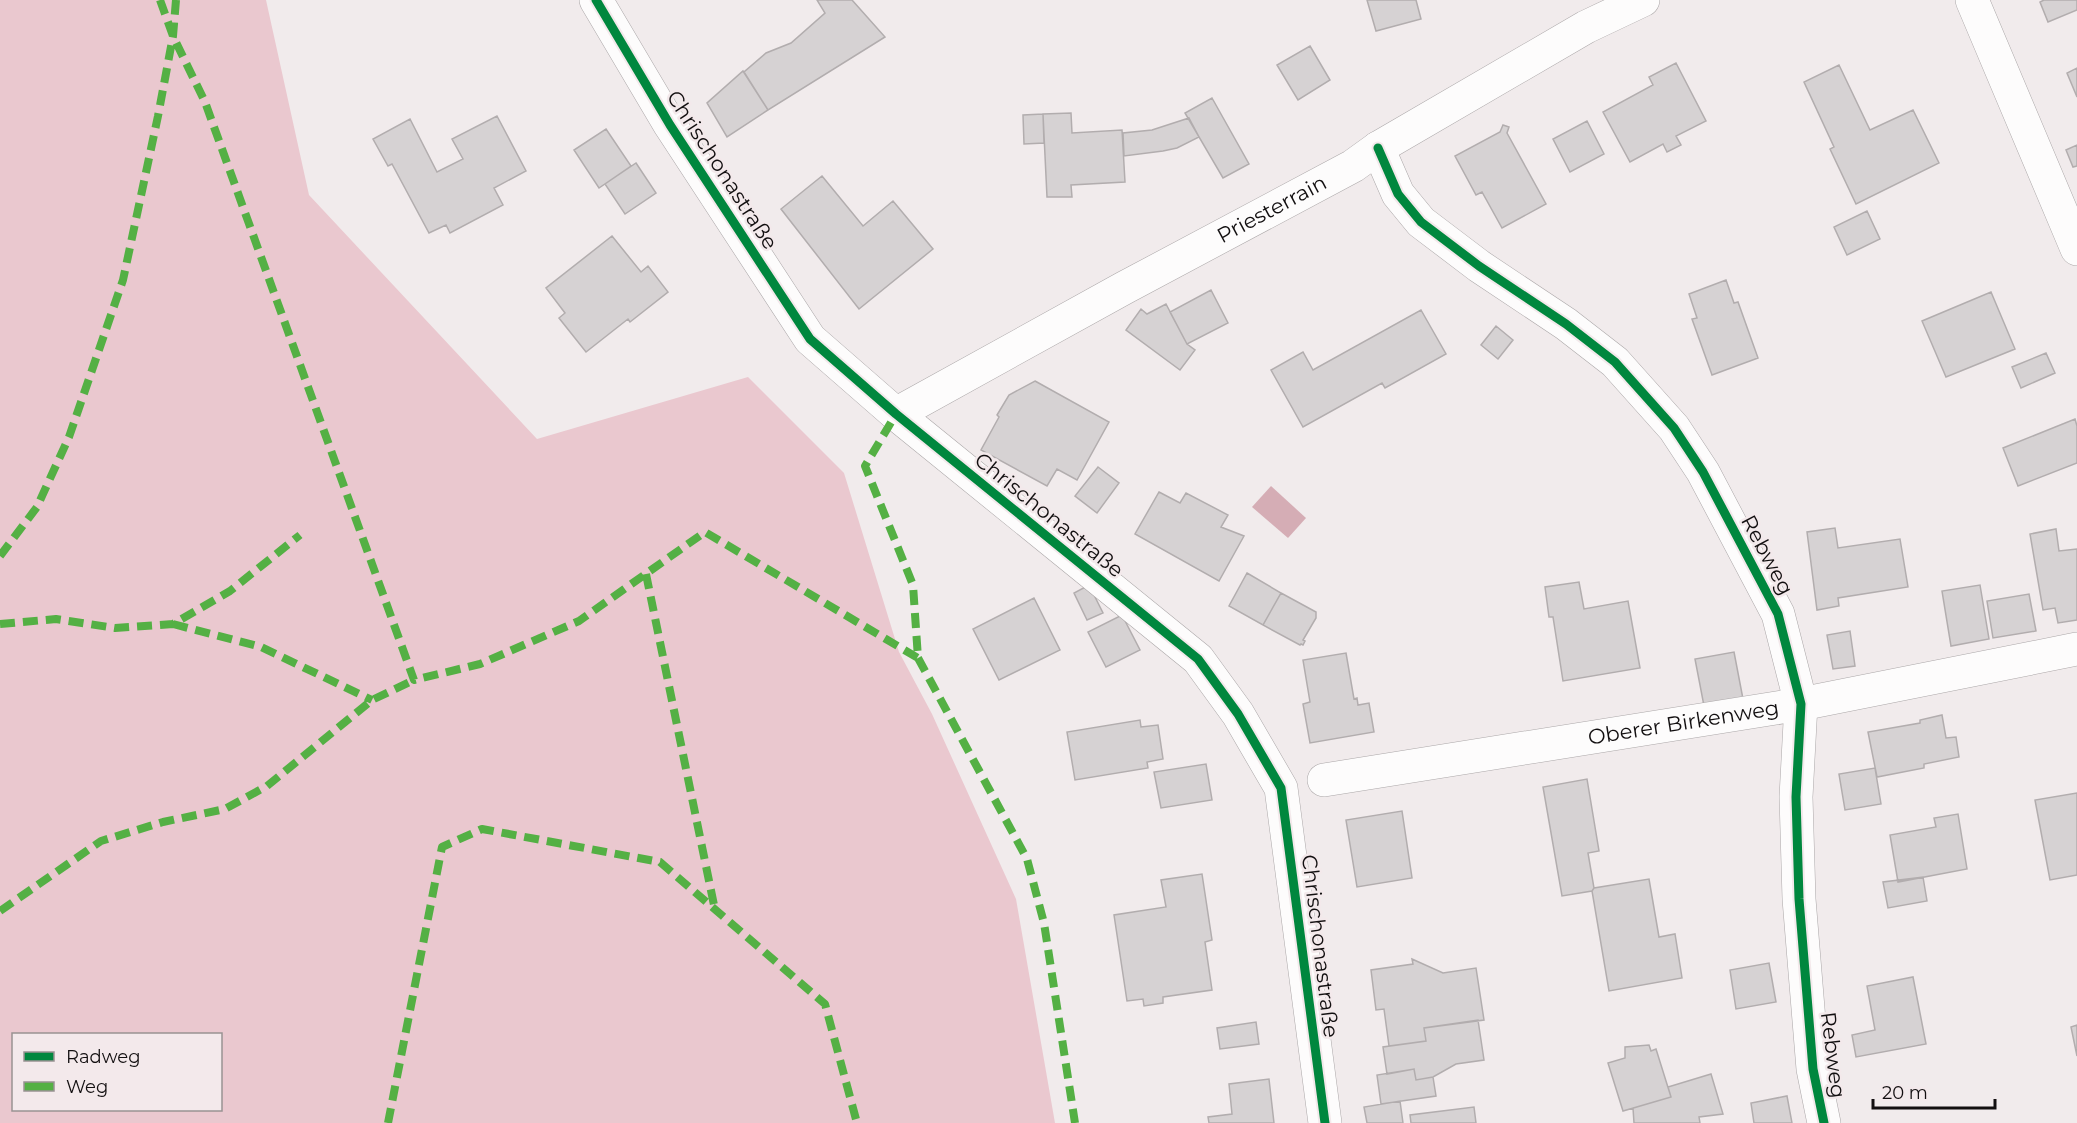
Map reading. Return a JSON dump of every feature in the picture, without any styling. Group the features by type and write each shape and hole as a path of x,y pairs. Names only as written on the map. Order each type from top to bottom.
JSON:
{"street":[{"name":"Chrischonastraße","path":"596,0 670,125 810,339 896,414 1198,659 1238,714 1301,784 1325,1123"},
{"name":"Priesterrain","path":"896,414 1124,288 1353,166 1378,148 1586,27 1643,0"},
{"path":"1972,0 2077,249"},
{"name":"Rebweg","path":"1378,148 1398,194 1422,222 1479,266 1566,324 1614,362 1674,428 1703,472 1778,614 1801,704 1796,797 1799,899 1813,1069 1824,1123"},
{"name":"Oberer Birkenweg","path":"1301,784 1801,704 2077,649"}],"shaded area":[{"path":"0,0 266,0 309,195 537,439 748,377 844,473 899,652 932,714 1016,899 1055,1123 0,1123"},
{"path":"1271,486 1306,518 1288,538 1252,507"}],"building":[{"path":"817,0 852,0 885,37 768,110 744,72 766,53 791,43 825,13"},
{"path":"1367,0 1416,0 1421,19 1376,31"},
{"path":"2077,0 2077,10 2048,22 2040,2"},
{"path":"1310,46 1330,80 1298,100 1277,65"},
{"path":"1676,63 1706,121 1676,136 1681,145 1667,152 1663,144 1630,162 1603,112 1653,85 1649,77"},
{"path":"1839,65 1870,130 1913,110 1939,163 1856,204 1830,149 1834,147 1804,82"},
{"path":"2077,68 2077,97 2067,73"},
{"path":"743,71 768,110 727,137 707,103"},
{"path":"1212,98 1249,164 1223,178 1185,113"},
{"path":"1071,113 1072,133 1122,130 1125,182 1071,185 1072,197 1047,197 1043,114"},
{"path":"1043,114 1044,143 1024,144 1023,115"},
{"path":"497,116 526,171 494,188 503,205 450,233 446,225 429,233 392,164 388,166 373,139 410,119 437,172 463,159 452,139"},
{"path":"1189,118 1199,137 1177,148 1124,156 1123,133 1152,130"},
{"path":"1587,121 1604,154 1570,172 1553,139"},
{"path":"1503,125 1509,127 1507,133 1546,204 1502,228 1482,192 1476,195 1455,156 1500,132"},
{"path":"606,129 631,166 599,188 574,150"},
{"path":"2077,145 2077,166 2073,167 2066,150"},
{"path":"636,163 656,193 625,214 605,184"},
{"path":"822,176 863,226 893,201 933,249 859,309 781,209"},
{"path":"1867,211 1880,239 1847,255 1834,227"},
{"path":"612,236 641,272 648,266 668,292 630,322 628,319 586,352 559,318 565,313 546,288"},
{"path":"1726,280 1734,303 1738,302 1758,358 1712,375 1692,319 1697,318 1689,294"},
{"path":"1211,290 1228,323 1187,344 1170,312"},
{"path":"1991,292 2015,349 1946,377 1922,321"},
{"path":"1166,304 1187,344 1195,350 1180,370 1126,330 1141,309 1147,314"},
{"path":"1421,310 1446,354 1385,388 1382,383 1303,427 1271,370 1303,352 1313,370"},
{"path":"1496,326 1513,340 1498,359 1481,345"},
{"path":"2046,353 2055,373 2021,388 2012,367"},
{"path":"1035,381 1109,422 1077,480 1057,469 1047,486 981,450 1009,395"},
{"path":"2075,419 2077,463 2018,486 2003,448"},
{"path":"1098,467 1119,483 1097,513 1075,496"},
{"path":"1159,492 1180,503 1186,493 1228,515 1221,527 1244,536 1219,581 1135,534"},
{"path":"1835,528 1838,548 1900,539 1908,587 1838,598 1839,606 1817,610 1807,532"},
{"path":"2056,529 2059,551 2077,549 2077,620 2058,623 2055,608 2043,610 2030,534"},
{"path":"1247,573 1281,593 1263,625 1229,606"},
{"path":"1579,582 1584,609 1628,601 1640,668 1563,681 1553,617 1549,617 1545,587"},
{"path":"1089,585 1103,613 1087,620 1074,593"},
{"path":"1980,585 1989,639 1951,646 1942,591"},
{"path":"1281,593 1316,612 1316,618 1303,640 1305,641 1303,645 1263,625"},
{"path":"2029,594 2036,631 1993,638 1987,601"},
{"path":"1034,598 1060,650 999,680 973,629"},
{"path":"1122,615 1140,650 1106,667 1088,632"},
{"path":"1850,631 1855,666 1833,669 1827,635"},
{"path":"1734,652 1743,699 1704,706 1695,659"},
{"path":"1346,653 1354,699 1357,698 1358,705 1369,703 1374,732 1310,743 1303,704 1310,702 1303,660"},
{"path":"1942,715 1946,738 1956,737 1959,757 1924,764 1924,768 1877,777 1868,732 1920,723 1920,720"},
{"path":"1140,720 1141,727 1158,725 1163,759 1147,762 1148,768 1075,780 1067,732"},
{"path":"1206,764 1212,800 1161,808 1154,772"},
{"path":"1875,768 1881,804 1845,810 1839,774"},
{"path":"1587,779 1599,851 1588,853 1594,888 1592,891 1562,896 1543,787"},
{"path":"2077,793 2077,875 2050,880 2035,800"},
{"path":"1402,811 1412,878 1357,887 1346,820"},
{"path":"1958,814 1967,869 1898,882 1890,835 1936,827 1934,818"},
{"path":"1202,874 1212,940 1205,942 1212,990 1163,997 1163,1003 1144,1006 1143,999 1127,1001 1114,915 1166,907 1161,880"},
{"path":"1923,877 1927,901 1888,908 1883,882"},
{"path":"1649,879 1659,937 1675,934 1682,978 1609,991 1592,891 1594,888"},
{"path":"1412,959 1443,973 1476,968 1484,1020 1424,1028 1426,1041 1389,1046 1384,1009 1376,1010 1371,970 1413,964"},
{"path":"1769,963 1776,1002 1736,1009 1730,970"},
{"path":"1913,977 1926,1044 1856,1057 1852,1035 1875,1030 1867,986"},
{"path":"1478,1020 1484,1060 1456,1064 1433,1077 1416,1080 1414,1069 1387,1074 1383,1047 1426,1041 1424,1028"},
{"path":"1256,1022 1259,1044 1220,1049 1217,1028"},
{"path":"2077,1025 2077,1056 2071,1027"},
{"path":"1649,1045 1651,1051 1656,1049 1671,1097 1623,1111 1608,1063 1625,1058 1625,1047"},
{"path":"1414,1069 1416,1080 1433,1077 1436,1096 1381,1104 1377,1075"},
{"path":"1711,1074 1723,1114 1699,1117 1700,1123 1634,1123 1633,1108 1671,1097 1668,1087"},
{"path":"1269,1079 1274,1123 1209,1123 1208,1117 1232,1114 1229,1084"},
{"path":"1787,1096 1792,1123 1754,1123 1751,1103"},
{"path":"1400,1101 1403,1123 1367,1123 1364,1107"},
{"path":"1474,1107 1476,1123 1411,1123 1410,1115"}],"marked path":[{"path":"160,0 173,36 205,102 414,680 480,664 579,621 705,532 918,658 913,585 865,466 896,414"},
{"path":"0,556 37,507 69,437 123,280 158,116 173,36 176,0"},
{"path":"0,624 56,619 115,628 173,624 230,591 300,535"},
{"path":"646,574 715,910"},
{"path":"173,624 261,647 372,700"},
{"path":"918,658 1027,859 1044,923 1075,1123"},
{"path":"0,911 101,841 163,822 225,809 267,786 372,700 414,680"},
{"path":"388,1123 442,847 482,829 660,862 825,1004 857,1123"}],"cycle path":[{"path":"596,0 670,125 810,339 896,414 1198,659 1238,714 1281,788 1325,1123"},
{"path":"1378,148 1398,194 1421,222 1479,266 1566,324 1615,362 1674,428 1703,472 1778,614 1801,704 1796,797 1799,899 1813,1069 1824,1123"}]}
